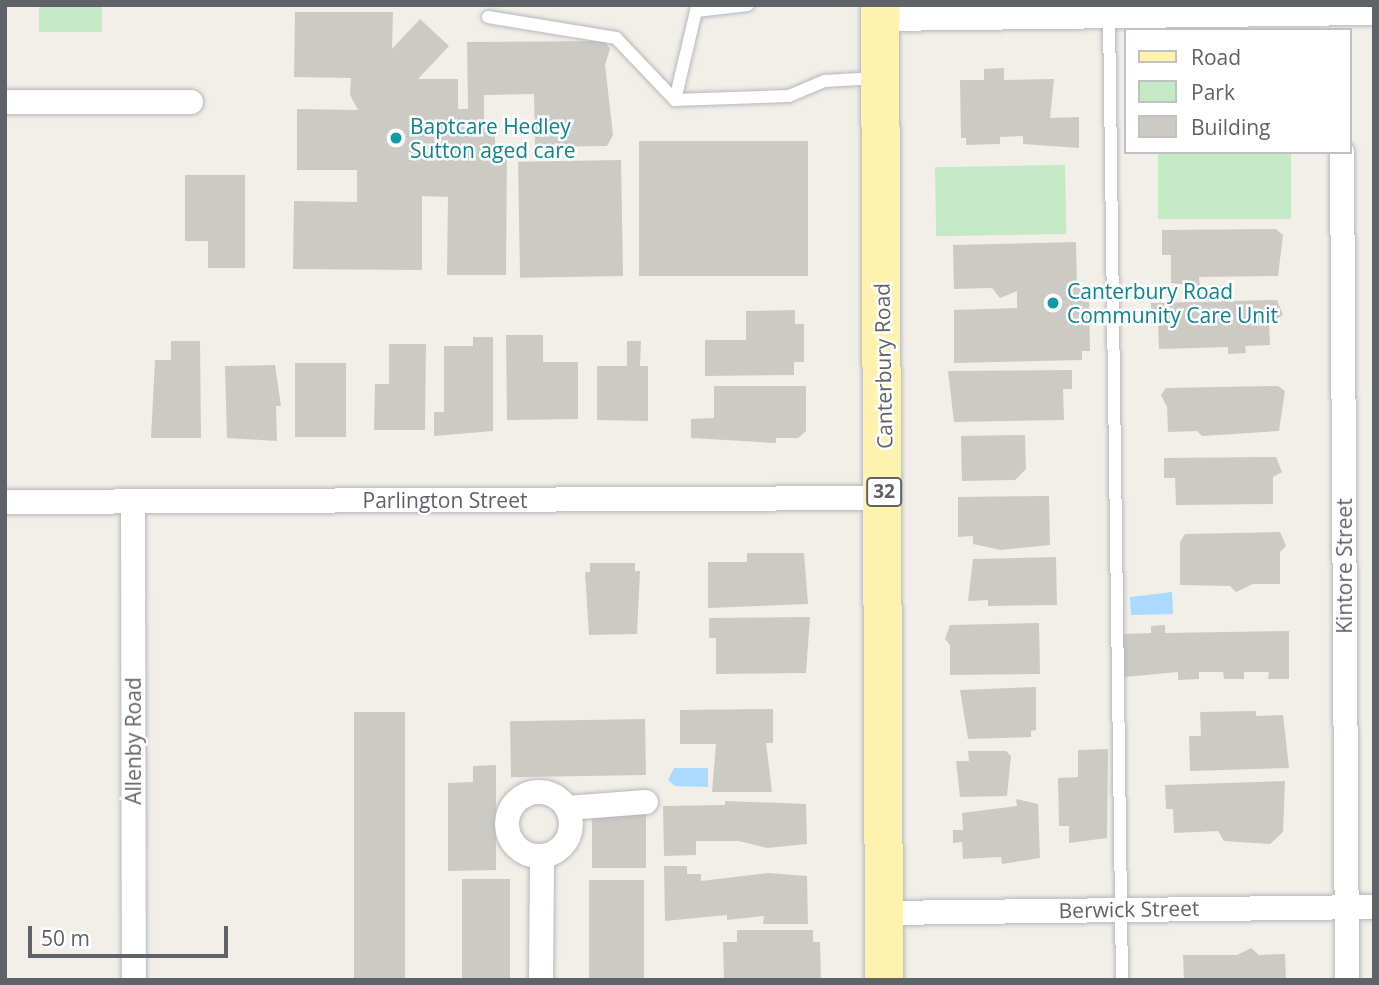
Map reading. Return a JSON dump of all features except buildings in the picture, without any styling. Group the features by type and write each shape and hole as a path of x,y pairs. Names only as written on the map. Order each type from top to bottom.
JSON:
{"main road":[{"name":"Canterbury Road","path":"880,12 884,980"}],"street":[{"path":"880,12 1109,10 1342,21 1374,13"},
{"path":"5,102 191,102"},
{"name":"Kintore Street","path":"1342,154 1347,980"},
{"name":"Parlington Street","path":"5,502 884,498"},
{"name":"Allenby Road","path":"133,502 134,980"},
{"path":"567,808 568,837 542,858 529,856 512,840 509,811 520,798 534,793 548,794 567,808 646,802"},
{"path":"541,980 542,858"},
{"name":"Berwick Street","path":"883,913 1374,907"}],"lane":[{"path":"675,100 696,11 748,5"},
{"path":"1109,10 1122,980"},
{"path":"488,18 616,38 675,100 789,96 825,80 880,78"}],"green space":[{"path":"39,5 102,5 102,32 39,32"},
{"path":"1158,154 1291,154 1291,219 1158,219"},
{"path":"1065,165 1066,234 936,236 935,167"}],"water":[{"path":"1172,592 1173,614 1131,615 1130,597"},
{"path":"674,768 708,768 708,787 675,786 668,780"}],"place":[{"name":"Baptcare Hedley Sutton aged care","path":"396,138"},
{"name":"Canterbury Road Community Care Unit","path":"1053,303"}]}
